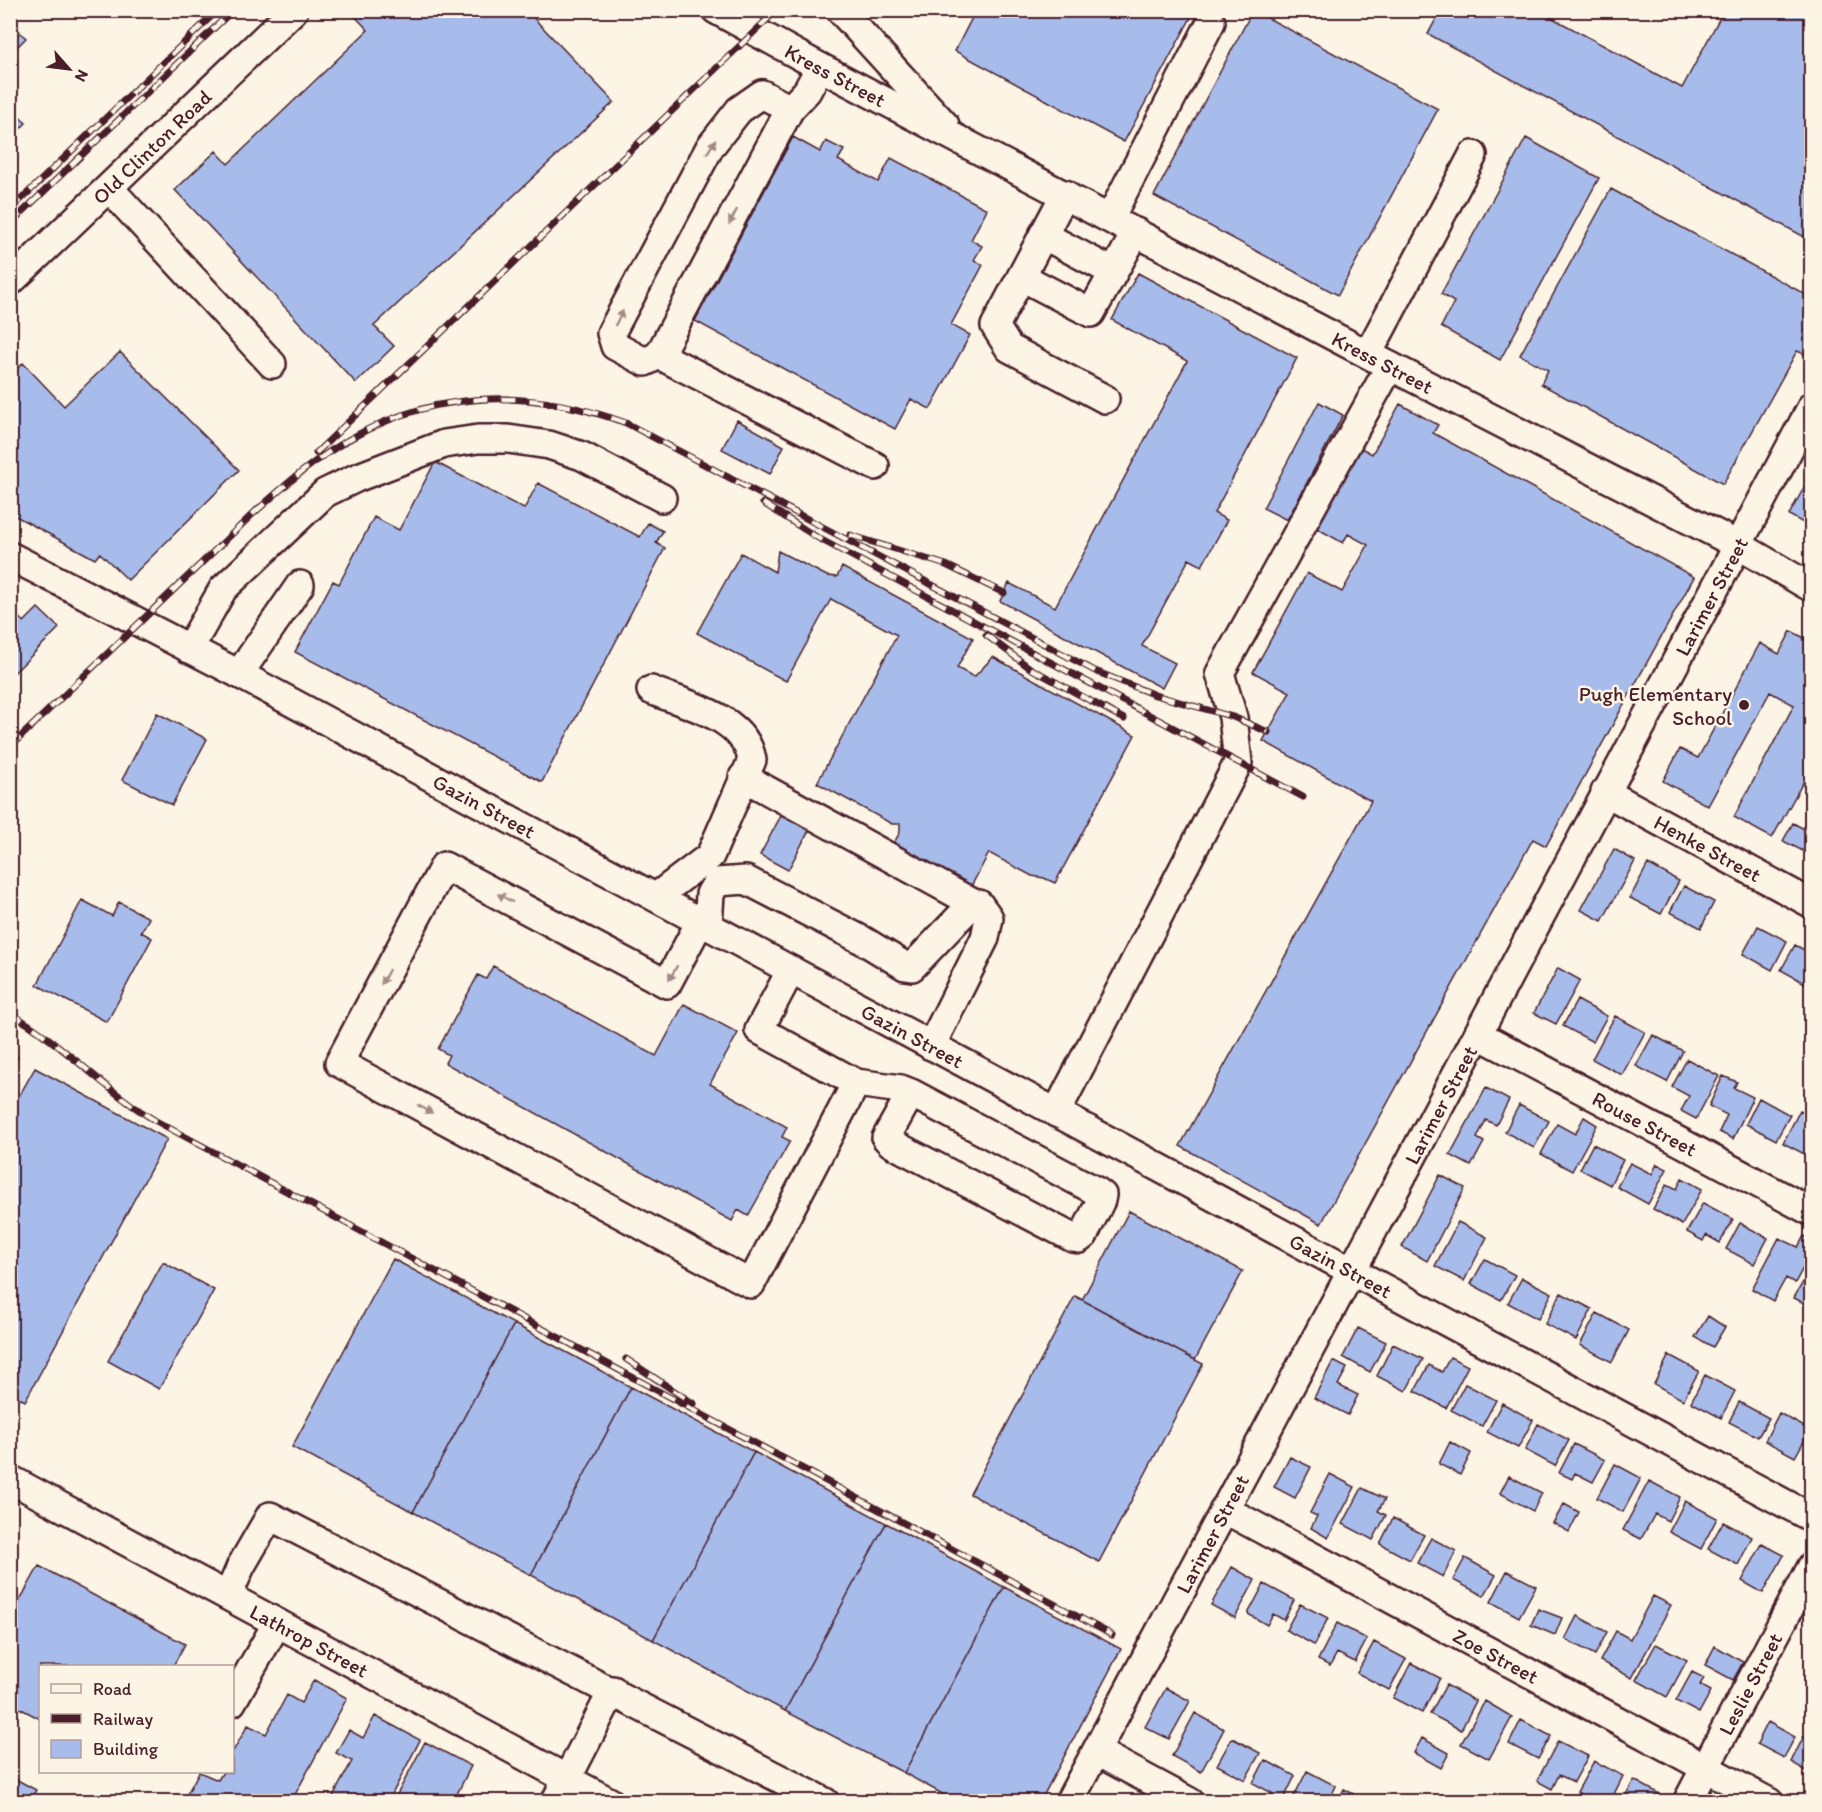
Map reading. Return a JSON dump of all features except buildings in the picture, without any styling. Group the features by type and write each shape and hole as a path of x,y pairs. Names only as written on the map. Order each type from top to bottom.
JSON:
{"street":[{"name":"Old Clinton Road","path":"10,282 294,10"},
{"name":"Kress Street","path":"717,10 820,67 1379,360 1738,545 1812,588"},
{"name":"Kress Street","path":"840,10 956,137"},
{"path":"1110,218 1211,22"},
{"path":"790,109 762,94 739,110 704,157 611,333 615,346 645,362 659,355 790,109 807,91 820,67"},
{"path":"1056,1113 1238,763 1233,717 1220,673 1379,360 1473,155"},
{"path":"110,188 272,364"},
{"path":"1065,195 995,326 1009,348 1106,399"},
{"path":"1022,277 1091,313 1136,232"},
{"path":"1043,235 1113,272"},
{"path":"659,355 875,466"},
{"name":"Larimer Street","path":"1069,1802 1812,406"},
{"path":"189,650 223,589 325,493 444,444 478,439 508,439 549,445 582,456 662,498"},
{"name":"Gazin Street","path":"10,556 239,674 1812,1518"},
{"path":"239,674 300,585"},
{"path":"651,690 730,723 751,753 752,760 710,856 656,897"},
{"path":"743,777 973,903 979,904 989,918 985,938 931,1046"},
{"name":"Henke Street","path":"1605,792 1812,904"},
{"path":"856,1083 751,1284 339,1063 444,866 667,984 704,924 710,894 717,882 746,880 864,941 905,966 912,967 973,903"},
{"path":"791,970 759,1030 856,1083 901,1089 911,1093 1102,1195 1084,1235 1078,1239 1073,1238 891,1143 886,1138 888,1130 911,1093"},
{"name":"Rouse Street","path":"1479,1035 1812,1212"},
{"name":"Lathrop Street","path":"10,1479 277,1623 561,1790 610,1802"},
{"name":"Zoe Street","path":"1224,1509 1769,1802"},
{"path":"228,1596 241,1566 270,1516 613,1690 825,1802"},
{"name":"Leslie Street","path":"1687,1802 1812,1566"},
{"path":"234,1698 277,1623"},
{"path":"561,1790 613,1690"},
{"path":"1097,1752 1190,1802"}],"railway":[{"path":"10,210 218,10"},
{"path":"10,224 233,10"},
{"path":"316,453 777,10"},
{"path":"254,513 332,450 367,430 403,415 439,405 476,400 513,399 551,403 588,411 626,423 1095,671 1155,695 1233,717 1268,732"},
{"path":"763,503 818,538 1303,797"},
{"path":"10,747 260,507"},
{"path":"850,535 946,565 1004,593"},
{"path":"986,635 1030,668 1124,719"},
{"path":"10,1013 48,1038 137,1109 156,1121 1112,1635"},
{"path":"626,1359 694,1404"}],"place":[{"name":"Pugh Elementary School","path":"1744,705"}]}
